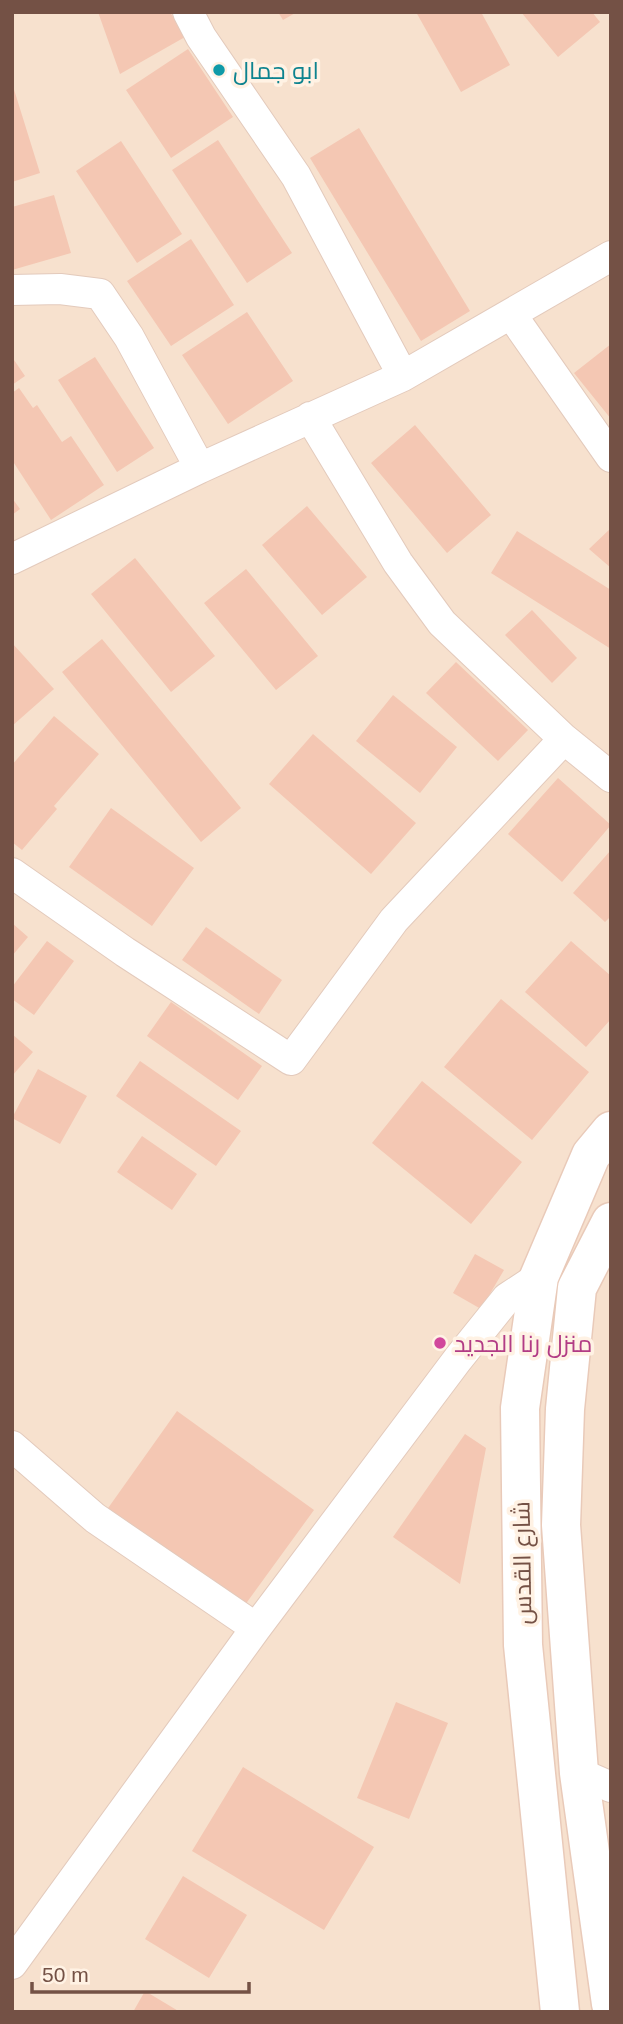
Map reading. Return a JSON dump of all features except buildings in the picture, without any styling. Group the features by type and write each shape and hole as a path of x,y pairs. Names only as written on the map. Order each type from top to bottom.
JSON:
{"main road":[{"name":"شارع القدس","path":"560,2012 523,1645 520,1408 539,1277 591,1155 611,1131"},
{"name":"شارع القدس","path":"611,1222 577,1288 565,1409 561,1525 595,1780 611,2004"}],"street":[{"path":"188,12 201,37 296,176 403,376"},
{"path":"12,559 200,468 403,376 611,256"},
{"path":"12,290 60,289 100,294 128,337 200,468"},
{"path":"511,314 611,457"},
{"path":"310,417 398,563 442,623 564,739 611,777"},
{"path":"12,873 125,952 292,1060 394,920 564,739"},
{"path":"12,1964 256,1628 482,1329 507,1298 539,1277"},
{"path":"12,1446 94,1518 256,1628"}],"shaded area":[{"path":"12,12 611,12 611,2012 12,2012"}],"place":[{"name":"ابو جمال","path":"219,70"},
{"name":"منزل رنا الجديد","path":"440,1343"}]}
